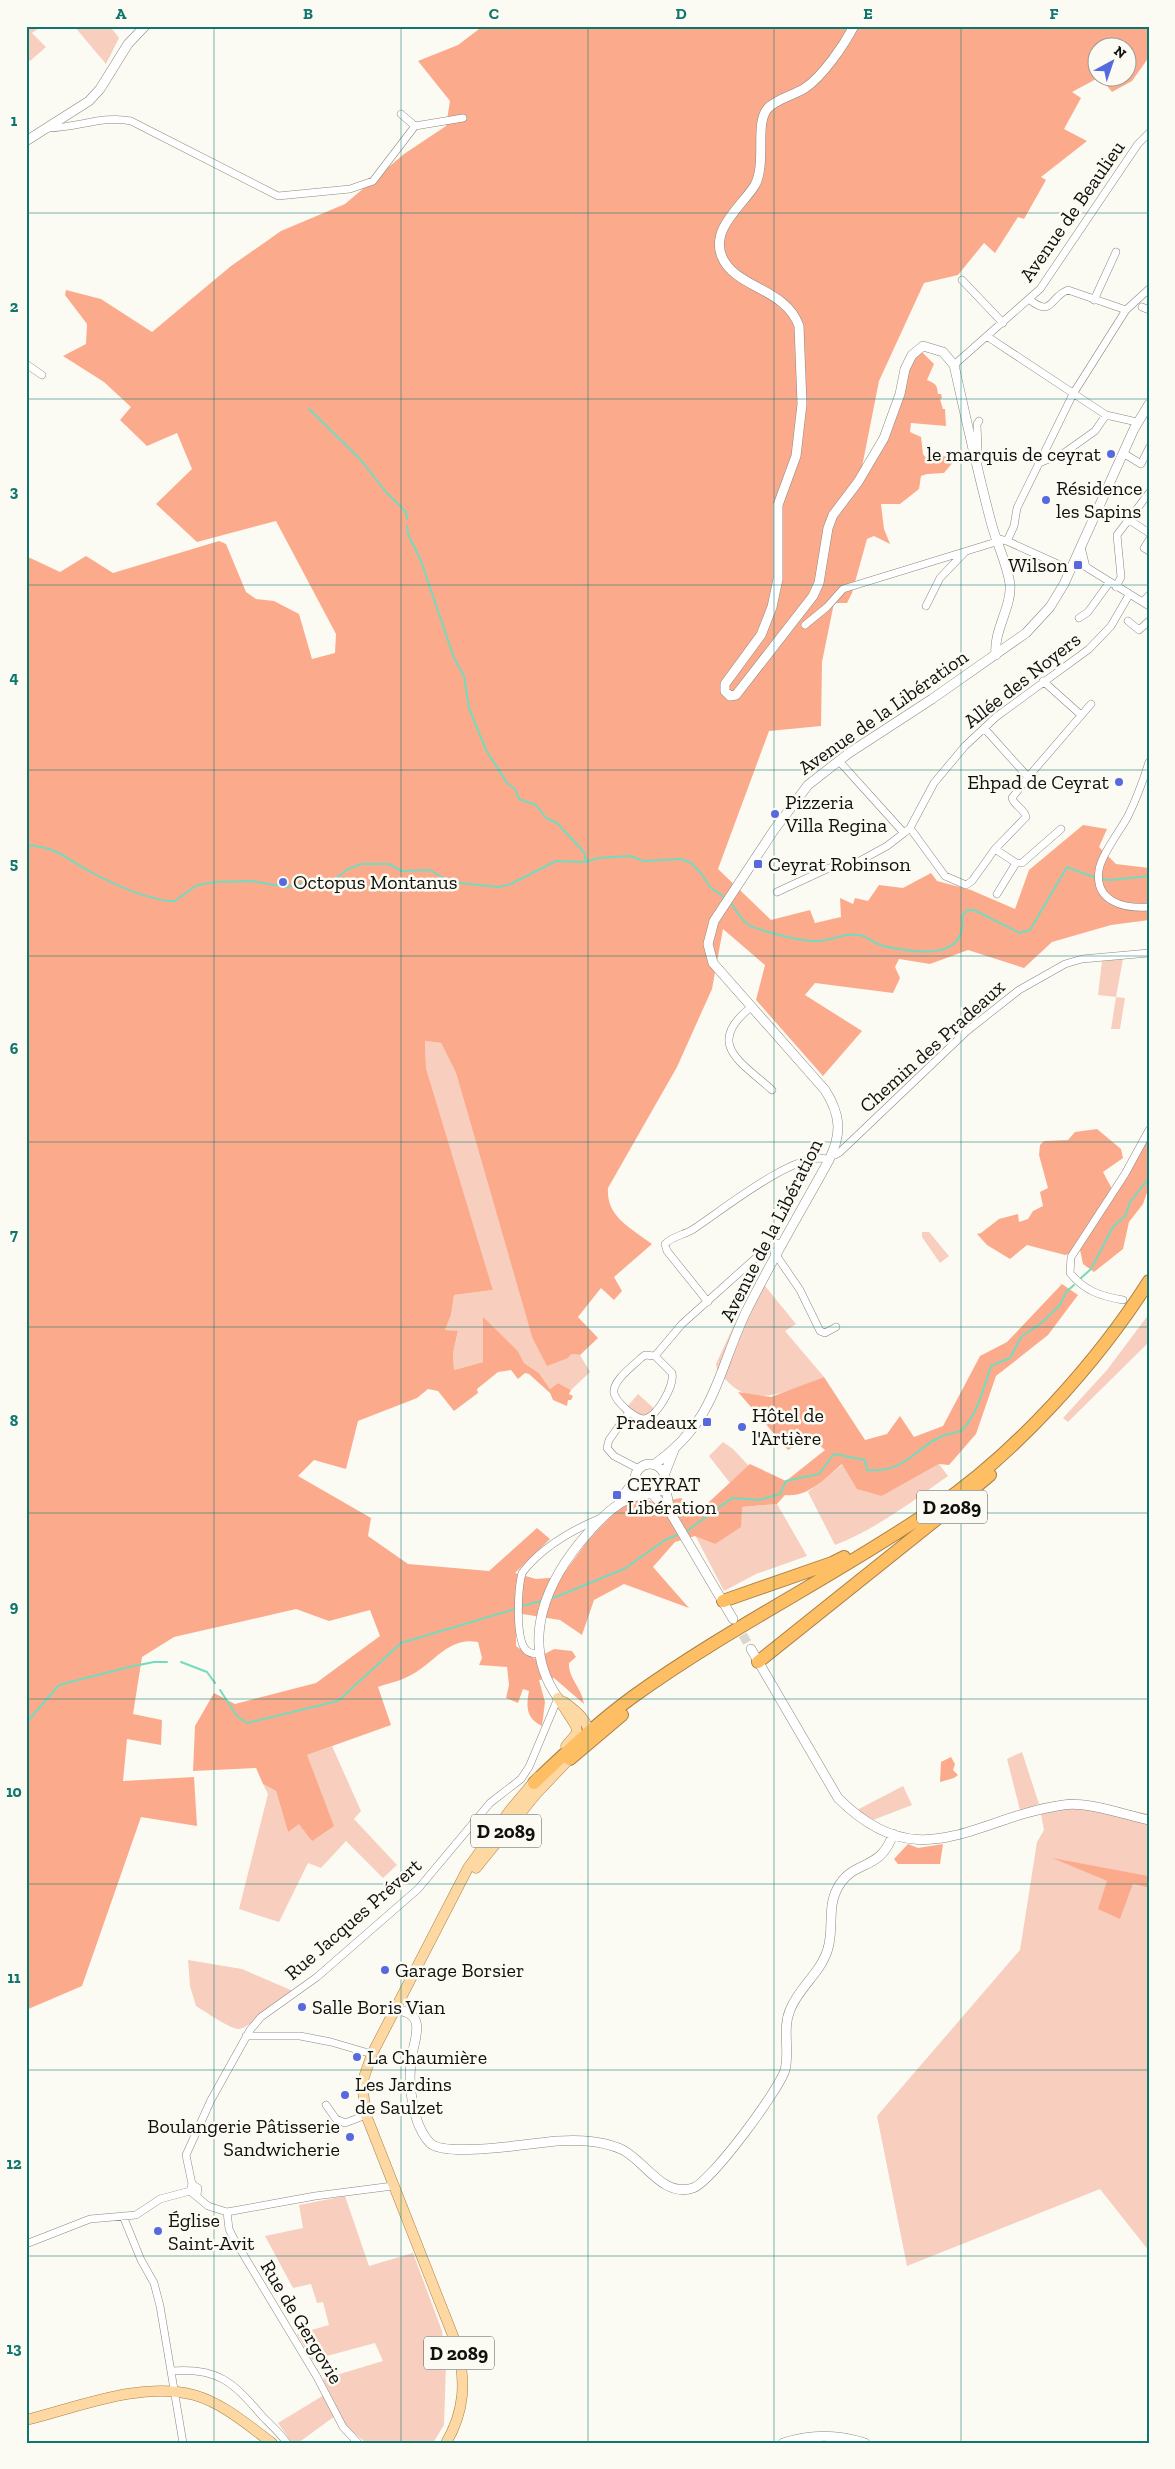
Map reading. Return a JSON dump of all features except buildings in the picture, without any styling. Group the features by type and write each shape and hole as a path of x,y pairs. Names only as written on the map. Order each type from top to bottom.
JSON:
{"highway":[{"name":"D 2089","path":"534,1783 589,1731 666,1673 942,1509 1042,1415 1108,1340 1149,1281"},
{"name":"D 2089","path":"570,1759 670,1678 942,1509 993,1472 1041,1427 1084,1381 1149,1296"},
{"path":"723,1601 832,1563 942,1509"},
{"path":"758,1662 942,1509"}],"main road":[{"path":"558,1698 580,1715 589,1731 588,1737 570,1759"},
{"path":"534,1783 577,1733 576,1726 558,1698"},
{"name":"D 2089","path":"444,1917 479,1863 536,1794 570,1759"},
{"name":"D 2089","path":"450,2441 462,2408 464,2393 462,2365 457,2346 366,2115 362,2083 372,2054 468,1868 511,1809 534,1783"},
{"path":"26,2420 128,2394 174,2392 195,2395 210,2401 272,2443"}],"street":[{"path":"26,141 89,101 100,88 128,44 145,26"},
{"path":"854,26 848,38 817,77 800,91 769,108 765,113 762,118 760,169 755,184 727,221 720,238 721,256 728,268 784,302 796,316 800,326 802,404 796,456 778,505 777,538 780,558 772,607 761,635 725,684 725,692 730,696 736,695 743,688 771,647 813,596 819,584 828,528 833,515 858,482 884,438 900,394 905,369 912,355 923,346 932,347 943,352 954,365 995,540 1009,578 1010,591 999,630 996,655"},
{"path":"401,114 415,126"},
{"path":"49,128 64,128 100,120 120,118 131,121 278,196 350,189 373,181 415,126 463,118"},
{"name":"Avenue de Beaulieu","path":"954,365 1003,324 1040,289 1138,144 1149,133"},
{"path":"1094,300 1116,252"},
{"path":"962,280 1003,324"},
{"path":"1007,542 1014,526 1017,508 1073,394 1126,310 1149,289"},
{"path":"1030,300 1039,307 1047,307 1068,290 1126,310"},
{"path":"988,337 1106,415 1137,422"},
{"path":"26,364 42,375"},
{"name":"Avenue de la Libération","path":"655,1464 674,1450 694,1429 705,1411 744,1316 830,1157 836,1145 839,1127 834,1104 824,1090 750,1008 713,963 708,944 714,921 800,794 816,777 1005,649 1026,633 1050,607 1071,570 1137,422 1145,414 1149,404"},
{"path":"1039,463 1064,453 1095,431 1106,415"},
{"path":"974,456 978,450 977,424 979,421"},
{"path":"1123,453 1141,464 1149,448"},
{"path":"1079,618 1088,612 1121,577 1116,535 1149,493"},
{"path":"1128,519 1149,533"},
{"path":"804,626 827,607 843,589 995,540 1007,542 1071,570"},
{"path":"1149,540 1144,548 1149,551"},
{"path":"1081,547 1086,567 1129,596 1146,604 1149,595"},
{"path":"926,606 940,578 965,551"},
{"name":"Allée des Noyers","path":"907,830 934,783 965,746 984,728 1044,681 1089,649 1111,626 1129,596"},
{"path":"1128,621 1139,630 1149,621"},
{"path":"999,630 1014,642"},
{"path":"1044,681 1081,715"},
{"path":"839,761 924,845 933,862 945,876 956,883 966,885 972,881 995,848 1026,817 1025,812 1014,804 1012,798 1091,704"},
{"path":"984,728 1028,777"},
{"path":"1149,762 1139,794 1099,870 1100,881 1106,896 1119,906 1133,908 1149,907"},
{"path":"1139,794 1149,792"},
{"path":"995,848 1016,863 1022,863 1061,829"},
{"path":"777,892 830,868 856,862 887,846 907,830"},
{"path":"997,894 1016,863"},
{"name":"Chemin des Pradeaux","path":"830,1157 840,1152 967,1031 1019,990 1065,964 1082,960 1149,953"},
{"path":"750,1008 739,1017 728,1032 729,1047 772,1090"},
{"path":"1123,1300 1108,1297 1081,1286 1070,1273 1071,1257 1125,1174 1149,1130"},
{"path":"708,1302 667,1251 664,1244 689,1232 793,1164 819,1157 830,1157"},
{"path":"655,1356 682,1324 768,1247 776,1243 782,1244"},
{"path":"768,1247 777,1255 800,1290 820,1331 825,1334 836,1327"},
{"path":"645,1354 655,1356 672,1373 672,1384 652,1415 645,1419 638,1418 629,1412 616,1398 614,1393 615,1386 645,1354"},
{"path":"629,1412 609,1440 607,1448 614,1456 639,1469"},
{"name":"Avenue de la Libération","path":"665,1473 674,1450"},
{"path":"558,1698 546,1677 540,1653 542,1614 550,1588 570,1554 601,1518 629,1490 639,1469 643,1465 655,1464 665,1473 665,1485 670,1512"},
{"path":"635,1480 640,1490 649,1494 670,1512 733,1619"},
{"path":"612,1508 632,1497 657,1493 665,1485"},
{"path":"540,1653 532,1654 525,1649 521,1641 518,1612 522,1573 546,1550 582,1526 601,1518"},
{"path":"751,1649 838,1798 857,1816 874,1827 893,1834 926,1840 944,1840 1065,1804 1088,1806 1149,1820"},
{"name":"Rue Jacques Prévert","path":"191,2187 186,2155 246,2036 260,2017 317,1977 418,1889 490,1802 521,1779 529,1767 558,1698"},
{"path":"395,2009 407,2012 416,2021 410,2076 414,2106 423,2134 437,2148 458,2150 582,2139 603,2142 637,2158 658,2180 669,2187 680,2190 693,2188 711,2174 780,2084 787,2059 787,2019 797,1998 822,1966 829,1944 832,1900 835,1891 847,1875 880,1858 893,1834"},
{"path":"246,2036 300,2036 331,2042 372,2054"},
{"path":"326,2105 336,2119 345,2123 366,2115"},
{"path":"26,2244 90,2219 142,2213 160,2199 191,2187 208,2206 227,2212 315,2196 393,2186"},
{"name":"Rue de Gergovie","path":"227,2212 234,2239 317,2377 343,2427 358,2443"},
{"path":"123,2216 141,2260 154,2283 183,2443"},
{"path":"171,2371 196,2370 224,2377 239,2390 285,2441"},
{"path":"783,2443 806,2437 831,2436 865,2443"}],"shaded area":[{"path":"26,26 42,26 32,33 46,47 30,61 26,58"},
{"path":"74,26 110,26 119,38 106,64"},
{"path":"483,26 1149,26 1149,57 1138,73 1138,38 1088,38 1088,83 1072,92 1081,98 1064,129 1087,141 1041,177 1046,180 1024,219 1018,217 995,253 984,243 958,275 924,283 879,381 860,477 872,459 905,369 919,349 934,364 927,380 935,384 938,394 941,394 942,398 940,399 943,409 945,409 946,426 911,423 910,432 921,437 923,454 926,458 949,456 954,461 944,473 921,476 919,489 900,504 881,504 884,529 890,544 874,536 867,539 852,593 847,603 834,603 822,662 821,726 769,731 718,869 771,920 810,910 815,923 841,917 840,898 853,904 855,898 868,901 879,885 903,888 931,873 937,881 971,890 1015,909 1029,870 1083,825 1107,829 1099,847 1116,864 1149,868 1149,920 1111,925 1052,942 1024,968 968,950 930,964 899,959 895,967 900,978 893,993 815,983 805,995 862,1031 823,1076 756,1000 765,965 723,929 712,989 677,1067 608,1188 608,1198 611,1207 621,1221 652,1244 614,1277 622,1291 614,1300 601,1288 578,1317 598,1338 580,1355 572,1354 568,1358 547,1366 532,1337 456,1073 441,1043 425,1041 426,1068 493,1290 454,1295 451,1315 445,1330 458,1331 453,1353 454,1370 483,1362 483,1317 518,1351 524,1363 539,1373 550,1389 558,1383 571,1390 569,1394 573,1396 571,1400 568,1400 567,1406 553,1400 550,1393 529,1374 525,1373 518,1379 511,1370 498,1372 477,1389 478,1393 454,1411 438,1391 428,1389 417,1398 358,1421 346,1469 314,1460 298,1476 371,1518 368,1536 408,1564 489,1571 537,1528 550,1539 515,1573 536,1579 561,1577 589,1539 619,1508 641,1497 655,1503 681,1498 696,1514 750,1464 786,1481 825,1450 810,1437 788,1450 738,1392 771,1397 824,1377 865,1440 887,1434 900,1416 914,1437 943,1426 980,1356 1007,1342 1062,1284 1078,1295 1048,1335 996,1376 976,1434 949,1465 939,1464 882,1496 857,1489 842,1464 816,1486 801,1493 785,1495 777,1504 742,1507 741,1527 715,1544 695,1536 675,1542 653,1567 689,1608 624,1584 594,1600 582,1635 560,1620 516,1613 516,1646 535,1659 554,1649 572,1651 576,1657 569,1663 569,1668 584,1704 554,1678 539,1680 545,1702 542,1726 530,1716 528,1711 529,1691 523,1689 518,1703 506,1698 509,1685 507,1667 479,1665 482,1658 478,1642 468,1641 450,1647 411,1675 378,1687 391,1725 307,1755 334,1826 312,1841 299,1824 288,1832 276,1791 263,1784 256,1768 193,1771 195,1726 214,1693 235,1704 316,1683 380,1636 370,1610 329,1621 296,1609 174,1637 142,1657 133,1714 162,1720 161,1745 127,1739 123,1781 194,1777 197,1826 141,1817 82,1986 26,2010 26,556 60,572 86,556 113,573 219,541 226,544 246,592 256,599 274,601 299,614 312,659 335,653 336,634 276,521 197,542 156,504 192,469 177,433 147,446 120,420 131,407 104,382 63,356 86,344 87,324 65,295 66,290 101,299 152,332 231,266 281,231 345,204 404,154 446,126 450,101 418,61 458,45"},
{"path":"1109,88 1119,88 1112,92"},
{"path":"1123,959 1116,997 1098,995 1102,961"},
{"path":"1116,997 1125,998 1120,1029 1111,1029"},
{"path":"425,1041 441,1043 456,1073 532,1337 568,1358 572,1354 580,1355 590,1372 571,1390 558,1383 550,1389 539,1373 524,1363 518,1351 483,1318 483,1362 454,1370 453,1353 458,1332 445,1330 451,1315 454,1295 493,1290 426,1068"},
{"path":"1097,1129 1121,1149 1123,1158 1103,1172 1112,1189 1149,1137 1149,1187 1143,1204 1129,1222 1123,1249 1094,1272 1083,1264 1080,1250 1065,1255 1027,1245 1010,1259 987,1245 977,1234 999,1219 1018,1214 1019,1222 1028,1219 1033,1211 1043,1206 1040,1192 1048,1188 1039,1155 1040,1145 1044,1141 1068,1140 1075,1132"},
{"path":"922,1232 929,1232 949,1256 940,1263 922,1237"},
{"path":"765,1286 796,1324 785,1331 824,1377 788,1391 763,1396 751,1395 740,1391 722,1376 716,1364 734,1325"},
{"path":"1149,1314 1149,1347 1148,1343 1068,1422 1063,1418 1107,1370"},
{"path":"638,1394 658,1412 655,1417 643,1422 627,1407"},
{"path":"723,1442 733,1449 749,1466 730,1483 709,1456"},
{"path":"843,1464 882,1496 939,1464 948,1476 880,1523 835,1545 808,1492"},
{"path":"777,1504 807,1556 756,1574 724,1591 695,1535 715,1544 742,1507"},
{"path":"332,1746 361,1811 354,1819 397,1865 383,1878 346,1841 321,1868 308,1863 279,1922 239,1909 268,1794 263,1784 276,1791 288,1832 307,1755"},
{"path":"1022,1752 1039,1804 1020,1810 1007,1759"},
{"path":"951,1757 955,1764 953,1770 958,1775 940,1782 941,1762"},
{"path":"903,1786 912,1805 873,1820 857,1810"},
{"path":"1071,1799 1149,1814 1149,1876 1055,1859 1107,1881 1120,1918 1133,1884 1149,1888 1149,2251 1100,2189 907,2266 877,2116 1020,1950 1037,1842 1044,1830 1039,1804"},
{"path":"908,1844 918,1848 943,1844 940,1864 898,1864 894,1859"},
{"path":"1052,1858 1149,1876 1149,1888 1133,1884 1120,1919 1098,1909 1107,1881"},
{"path":"188,1960 242,1969 293,1991 243,2028 233,2028 196,2006 190,1986"},
{"path":"345,2196 369,2266 413,2253 442,2331 446,2365 444,2425 433,2443 366,2443 346,2426 323,2379 383,2361 375,2343 312,2360 297,2334 329,2325 323,2302 317,2303 311,2284 293,2288 265,2236 303,2228 299,2205"},
{"path":"324,2395 335,2416 298,2443 292,2443 278,2423"}],"waterway":[{"path":"309,409 360,459 386,492 406,512 407,519"},
{"path":"407,526 408,534 421,561 454,658 464,676 469,708 486,750 507,783 515,789 519,799 536,805 546,818 557,823 584,852 586,861"},
{"path":"26,845 53,850 117,885 137,893 168,901 175,901 197,885 216,882 251,881 287,887 306,883 310,888 317,889 327,886 348,869 361,864 389,864 402,871 430,870 450,882 499,887 511,884 556,861 586,862 598,858 630,856 644,861 682,859 691,863 701,873 710,887 725,898"},
{"path":"731,903 747,924 781,936 817,941 854,934 883,946 922,952 947,948 956,941 961,931 962,916 967,910 974,910 1020,933 1030,930 1067,867 1096,878"},
{"path":"1100,879 1110,880 1149,876"},
{"path":"1081,1278 1091,1269 1113,1227 1125,1216 1130,1202 1149,1178"},
{"path":"687,1531 732,1498 759,1500 780,1494 786,1481 819,1474 834,1454 865,1460 867,1470 880,1470 900,1464 944,1435 961,1431 977,1407 991,1366 1010,1358 1021,1337 1041,1323 1060,1305 1066,1292 1074,1285"},
{"path":"553,1598 624,1569 665,1540 677,1535"},
{"path":"522,1606 541,1601"},
{"path":"220,1690 237,1716 247,1723 338,1701 401,1643 515,1609"},
{"path":"26,1723 59,1685 129,1667 154,1662 167,1662"},
{"path":"181,1662 207,1672 215,1683"}],"tunnel":[{"path":"736,1623 751,1649"}],"place":[{"name":"le marquis de ceyrat","path":"1111,454"},
{"name":"Résidence les Sapins","path":"1046,500"},
{"name":"Wilson","path":"1078,565"},
{"name":"Ehpad de Ceyrat","path":"1119,782"},
{"name":"Pizzeria Villa Regina","path":"775,814"},
{"name":"Ceyrat Robinson","path":"758,864"},
{"name":"Octopus Montanus","path":"283,882"},
{"name":"Pradeaux","path":"707,1422"},
{"name":"Hôtel de l'Artière","path":"742,1427"},
{"name":"CEYRAT Libération","path":"617,1495"},
{"name":"Garage Borsier","path":"385,1970"},
{"name":"Salle Boris Vian","path":"302,2007"},
{"name":"La Chaumière","path":"357,2057"},
{"name":"Les Jardins de Saulzet","path":"345,2095"},
{"name":"Boulangerie Pâtisserie Sandwicherie","path":"350,2137"},
{"name":"Église Saint-Avit","path":"158,2231"}]}
